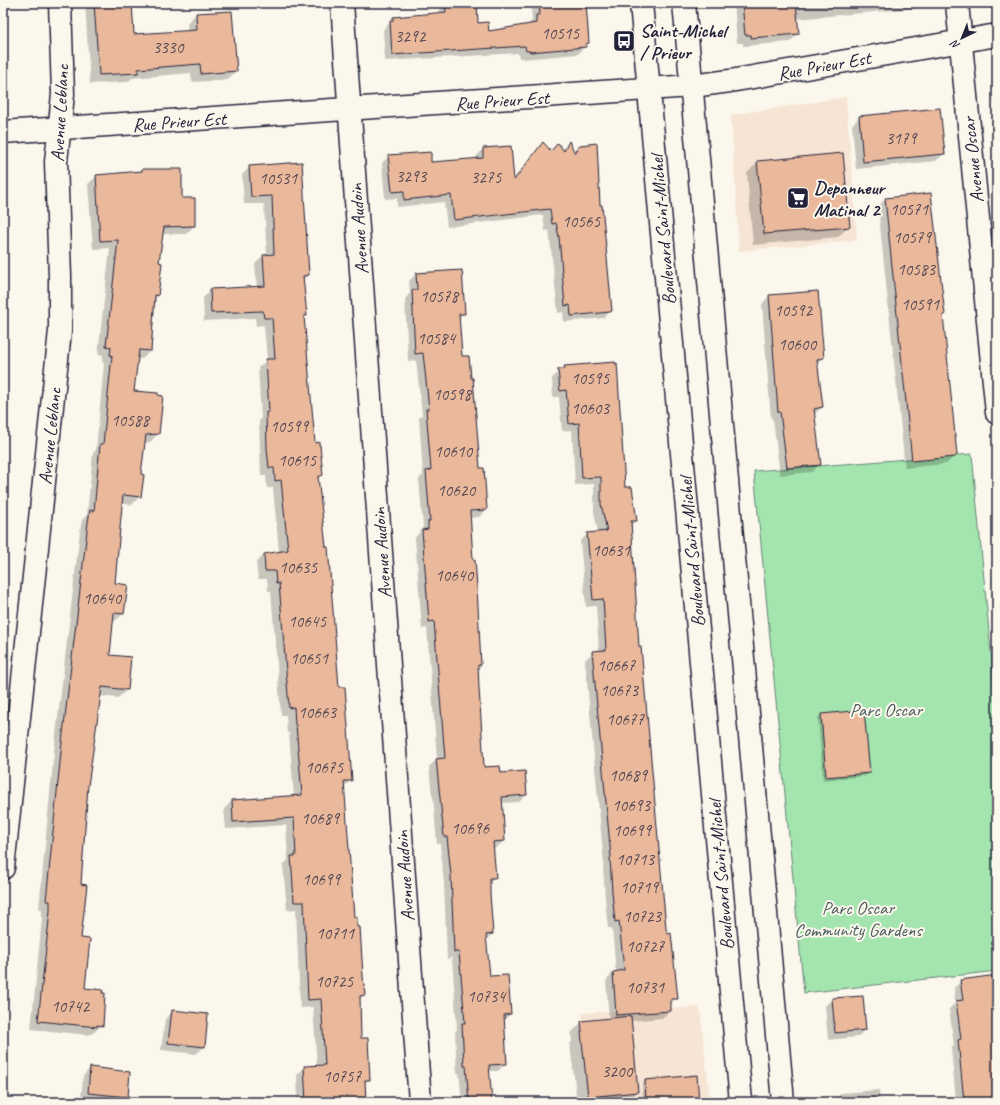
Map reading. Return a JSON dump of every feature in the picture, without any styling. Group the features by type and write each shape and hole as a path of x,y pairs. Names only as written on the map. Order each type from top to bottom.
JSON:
{"street":[{"name":"Avenue Leblanc","path":"3,868 60,331 56,162 63,94 60,3"},
{"name":"Avenue Audoin","path":"342,3 420,1102"},
{"name":"Boulevard Saint-Michel","path":"642,3 741,1102"},
{"path":"684,3 783,1102"},
{"name":"Avenue Oscar","path":"957,3 994,363 997,413"},
{"name":"Rue Prieur Est","path":"3,132 692,86 730,82 997,35"}],"shaded area":[{"path":"846,97 857,240 739,251 731,115"},
{"path":"700,1007 710,1102 595,1102 582,1013"}],"green space":[{"name":"Parc Oscar","path":"972,454 997,715 997,971 804,993 754,471"}],"building":[{"path":"94,3 132,3 134,34 197,30 196,13 232,11 237,71 201,74 200,64 138,69 138,73 99,75"},
{"path":"445,3 477,3 478,23 488,22 489,31 536,23 536,15 540,15 539,3 586,3 589,43 586,44 586,47 530,52 526,51 525,46 392,55 390,21 393,21 393,17 446,12"},
{"path":"742,3 796,3 799,34 751,38 751,35 745,35"},
{"path":"940,108 945,154 863,162 859,116"},
{"path":"569,141 575,153 580,145 597,143 600,205 602,205 612,311 610,312 571,316 570,305 565,306 559,237 556,223 552,224 550,209 454,220 451,195 404,200 404,191 392,192 388,155 431,152 431,162 483,158 483,148 511,146 514,180 543,142 551,151 558,143 564,151"},
{"path":"843,153 850,227 764,234 757,161"},
{"path":"302,162 309,275 303,276 307,316 304,316 315,443 319,442 320,445 323,475 318,477 326,547 328,547 339,687 345,687 352,781 344,781 354,917 357,917 357,927 360,927 365,995 360,996 361,1038 368,1038 370,1080 365,1080 366,1102 306,1102 304,1066 325,1065 321,999 308,1000 304,902 294,902 291,856 296,856 294,818 233,822 232,800 302,795 294,707 289,708 279,583 276,584 275,571 265,571 264,554 288,550 281,480 275,481 274,468 269,468 267,449 266,412 269,412 266,359 275,359 272,318 264,318 263,311 211,313 210,289 265,286 263,255 274,254 272,196 251,197 249,166"},
{"path":"142,169 182,169 182,198 195,198 195,226 164,227 159,262 162,263 158,296 155,295 151,351 139,350 134,391 158,393 158,395 163,396 159,434 146,435 141,474 144,475 141,497 123,495 115,583 128,585 124,614 114,613 110,655 131,657 128,690 102,687 88,786 81,884 87,885 81,938 90,939 85,988 103,990 102,993 105,993 103,1026 97,1025 97,1027 38,1021 50,911 50,901 46,901 62,742 88,522 90,510 94,511 100,444 103,444 112,355 110,355 111,347 106,346 118,240 100,241 96,175 142,171"},
{"path":"931,193 945,315 943,315 957,455 955,457 912,461 885,198"},
{"path":"462,270 465,314 459,314 462,356 469,356 471,378 473,378 480,468 484,468 487,510 470,511 473,560 475,560 477,587 481,665 478,665 484,767 500,766 501,773 525,771 527,795 502,797 505,841 493,842 496,878 490,878 490,894 493,934 486,935 490,976 508,975 511,1014 504,1015 507,1064 489,1065 492,1102 469,1102 466,1066 464,1066 462,1023 465,1023 459,952 454,952 451,875 447,837 444,837 436,759 445,758 434,621 429,622 422,530 428,529 428,521 430,521 426,471 431,470 426,409 429,409 423,353 415,354 412,290 417,290 416,273"},
{"path":"818,291 824,358 817,359 823,407 814,409 821,465 787,468 780,412 778,412 769,295"},
{"path":"615,362 615,364 617,363 625,487 632,487 637,521 631,521 639,647 641,647 666,928 667,934 671,933 678,999 671,999 671,1011 616,1015 613,972 624,970 619,921 615,922 611,857 592,651 606,650 603,599 593,600 587,533 607,531 601,504 601,477 582,478 579,423 569,424 566,390 560,391 558,369 565,369 564,366"},
{"path":"864,710 870,773 826,777 821,714"},
{"path":"997,975 997,1101 964,1102 958,1040 961,1039 956,1001 963,1000 960,980"},
{"path":"863,996 866,1030 835,1033 832,998"},
{"path":"172,1010 208,1014 205,1047 168,1043"},
{"path":"631,1016 638,1092 588,1097 581,1021"},
{"path":"90,1067 130,1072 128,1097 88,1093"},
{"path":"697,1075 699,1102 646,1102 645,1080"}],"place":[{"name":"Saint-Michel / Prieur","path":"624,41"},
{"name":"Depanneur Matinal 2","path":"798,198"}],"park label":[{"name":"Parc Oscar Community Gardens","path":"858,918"}]}
